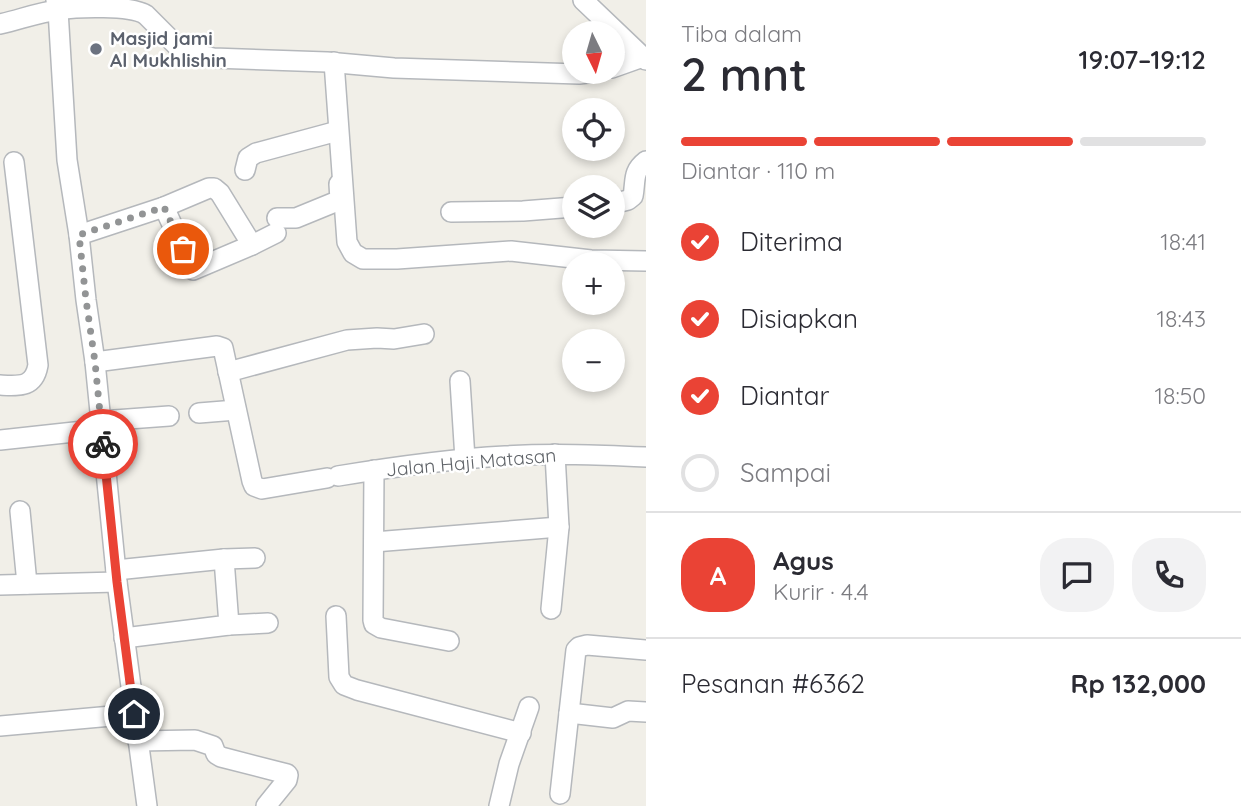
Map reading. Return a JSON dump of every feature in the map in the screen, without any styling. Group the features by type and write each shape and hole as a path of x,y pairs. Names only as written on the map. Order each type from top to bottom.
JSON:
{"street":[{"path":"583,0 644,58 625,64"},
{"path":"57,5 67,160 95,362 124,638 147,806"},
{"path":"0,24 57,5 140,11 150,9 176,45 188,52 213,58 330,62 408,69 562,74"},
{"path":"164,207 193,270 252,245 276,225 340,200 330,62"},
{"path":"330,62 347,242 349,249 357,257 397,259 511,251 591,260 646,261"},
{"path":"245,170 248,158 256,153 334,132"},
{"path":"639,196 635,174 646,161"},
{"path":"0,385 16,386 28,383 36,376 38,365 14,162"},
{"path":"79,235 214,188 252,245"},
{"path":"451,212 562,208"},
{"path":"228,372 347,340 394,339 425,334"},
{"name":"Jalan Haji Matasan","path":"95,362 217,346 223,348 251,481 254,486 262,489 374,470 465,459 555,454 646,457"},
{"path":"460,381 465,459"},
{"path":"199,413 236,410"},
{"path":"0,440 169,416"},
{"path":"551,609 559,527 555,454"},
{"path":"374,470 374,624 381,628 449,640"},
{"path":"20,511 27,584"},
{"path":"374,542 559,527"},
{"path":"0,585 117,576 224,559 256,558"},
{"path":"224,559 229,625"},
{"path":"336,616 339,677 344,685 521,733"},
{"path":"124,638 268,622"},
{"path":"560,794 575,653 579,647 587,645 646,650"},
{"path":"499,806 509,764 529,707"},
{"path":"569,713 613,718 628,711 646,712"},
{"path":"0,726 134,714"},
{"path":"138,741 195,740 213,746 216,754 221,757 287,774 287,780 268,805"}],"way so far":[{"path":"103,444 79,235 164,207 183,249"}],"place":[{"name":"Masjid jami Al Mukhlishin","path":"96,49"}],"route":[{"path":"103,444 134,714"}]}
